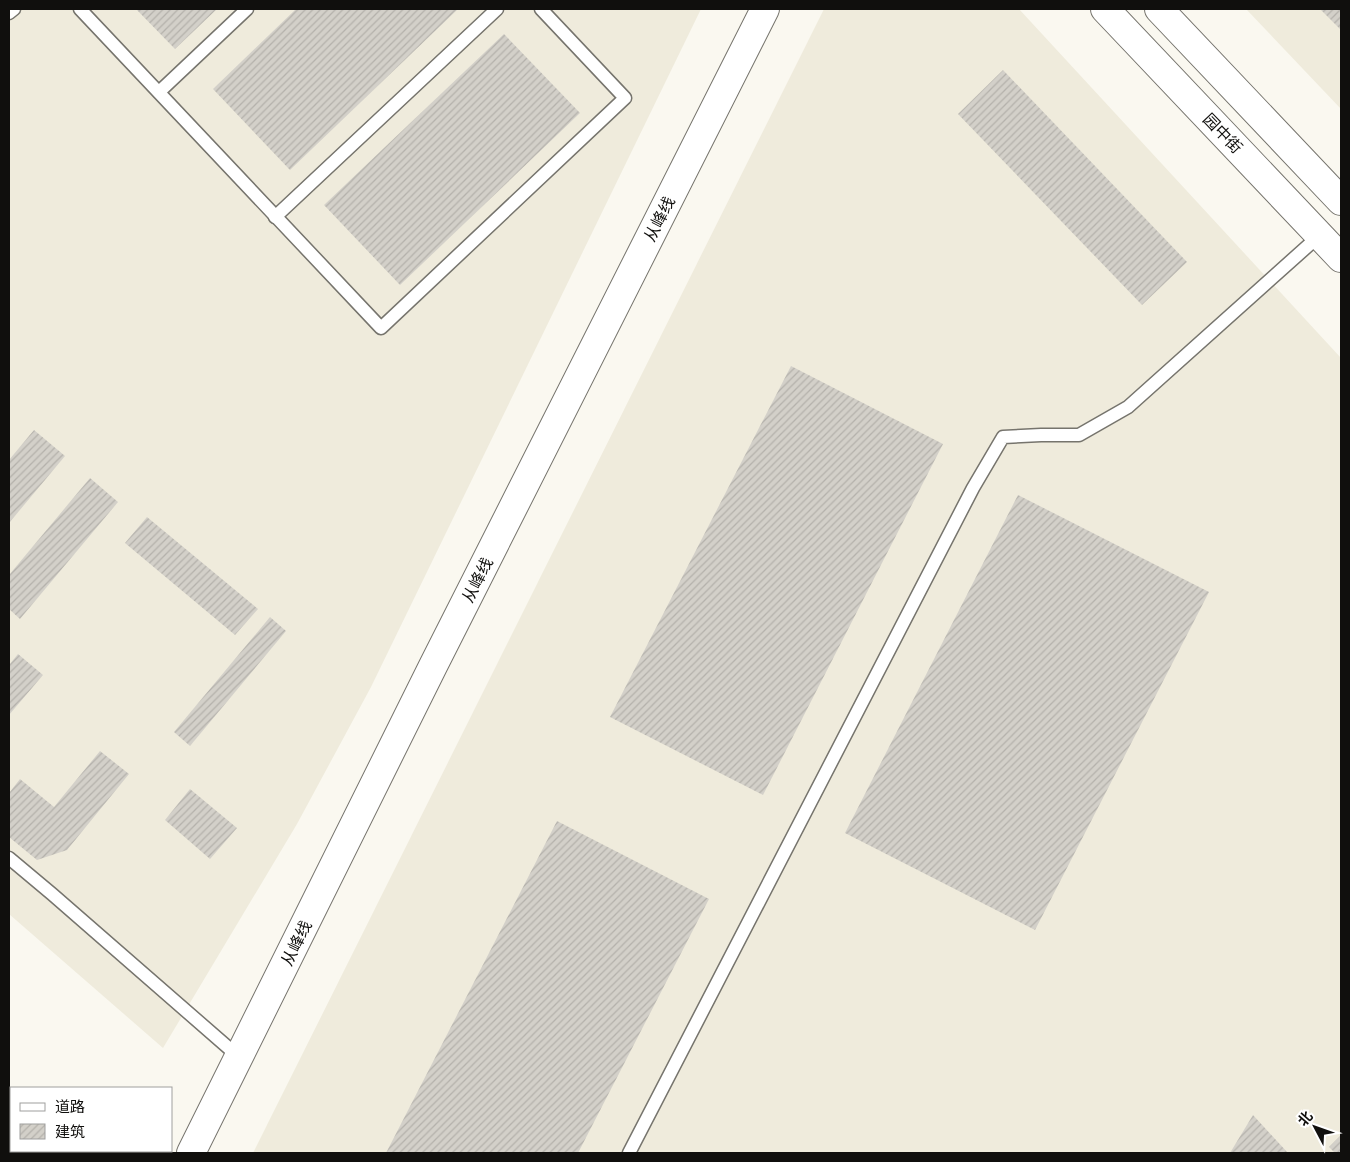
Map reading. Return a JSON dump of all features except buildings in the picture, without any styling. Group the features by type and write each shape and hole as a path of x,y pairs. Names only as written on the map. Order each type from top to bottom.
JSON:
{"street":[{"name":"从峰线","path":"191,1153 433,666 765,9"},
{"name":"园中街","path":"1105,9 1341,258"},
{"path":"1159,9 1341,201"}],"lane":[{"path":"9,13 14,9"},
{"path":"80,9 381,328 625,98 541,9"},
{"path":"159,92 247,9"},
{"path":"275,217 497,9"},
{"path":"629,1153 973,488 1003,437 1079,435 1128,407 1320,235"},
{"path":"9,858 239,1057"}],"shaded area":[{"path":"9,9 701,9 371,687 297,824 163,1048 9,914"},
{"path":"824,9 1019,9 1341,358 1341,1153 253,1153"},
{"path":"1246,9 1341,9 1341,109"}]}
